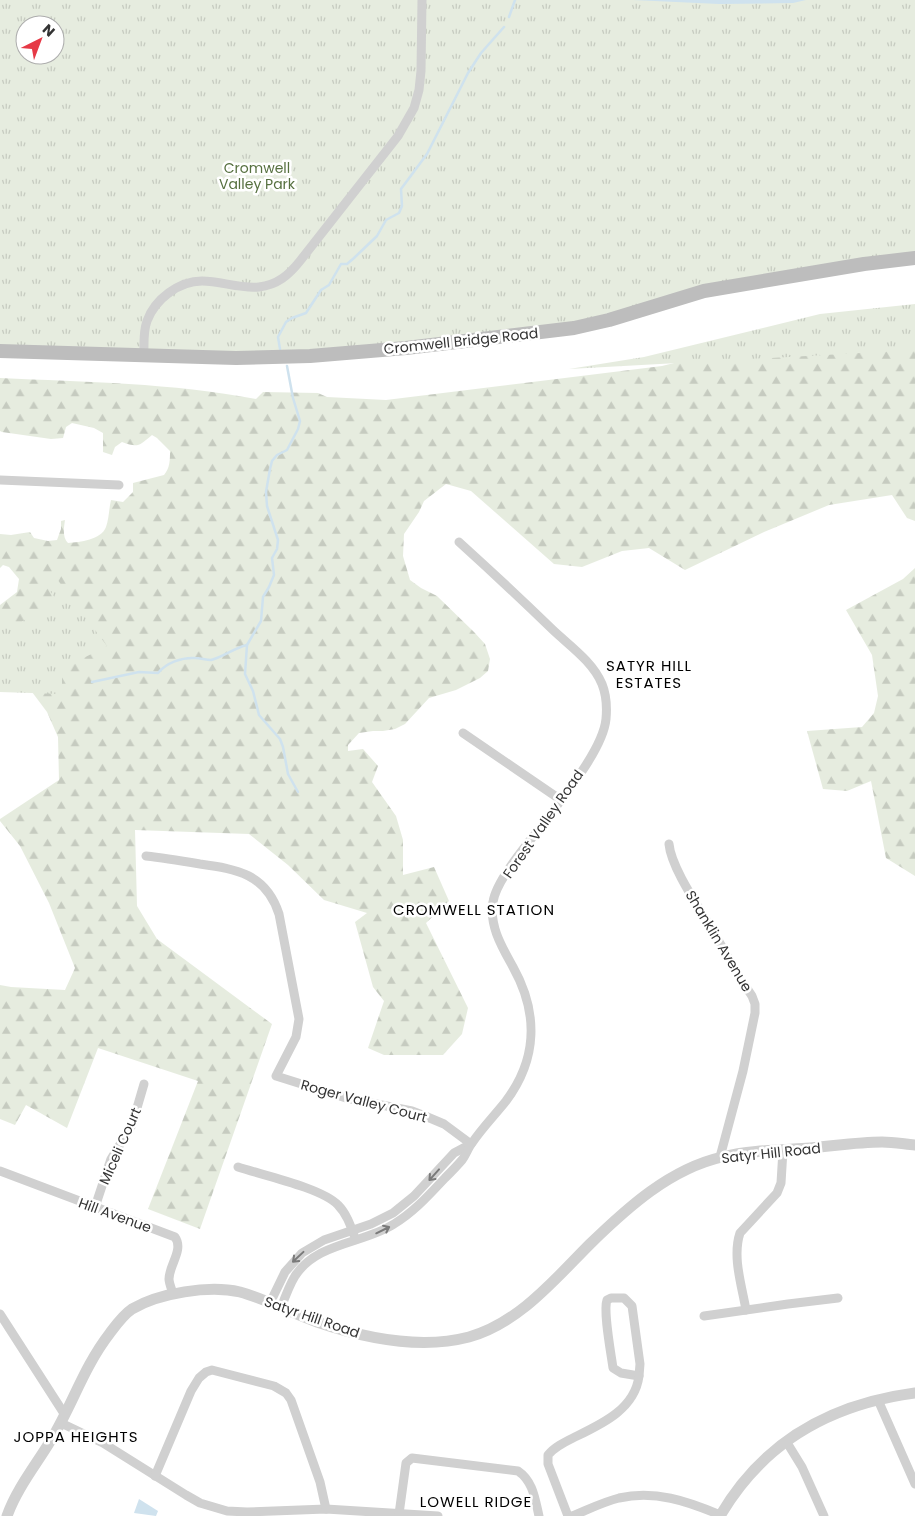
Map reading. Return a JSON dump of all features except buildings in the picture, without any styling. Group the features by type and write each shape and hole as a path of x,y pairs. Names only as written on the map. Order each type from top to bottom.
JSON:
{"main road":[{"name":"Cromwell Bridge Road","path":"0,350 236,358 310,356 406,348 574,328 609,320 704,291 864,264 915,258"}],"street":[{"path":"144,355 147,320 159,300 169,292 189,282 259,287 283,279 331,222 398,136 414,108 419,90 421,71 422,0"},
{"path":"0,480 118,485"},
{"name":"Forest Valley Road","path":"276,1305 305,1264 327,1250 380,1232 417,1208 462,1160 471,1144 507,1100 518,1083 527,1058 532,1016 523,984 496,935 492,912 493,899 515,862 590,758 602,734 606,720 605,696 602,684 586,660 459,542"},
{"path":"463,733 561,800"},
{"name":"Shanklin Avenue","path":"670,844 675,864 688,890 755,1004 755,1014 744,1066 720,1157"},
{"name":"Roger Valley Court","path":"146,856 227,868 241,872 258,881 275,900 299,1019 296,1037 276,1076 346,1098 412,1111 444,1124 471,1144"},
{"name":"Miceli Court","path":"95,1207 111,1159 132,1125 144,1084"},
{"name":"Satyr Hill Road","path":"7,1516 15,1497 63,1419 88,1366 118,1323 136,1307 173,1294 228,1291 239,1292 332,1326 384,1339 426,1342 470,1337 499,1324 526,1306 616,1219 649,1192 692,1168 720,1157 783,1150 881,1142 915,1145"},
{"name":"Forest Valley Road","path":"276,1305 285,1272 302,1253 324,1240 383,1219 403,1206 454,1153 471,1144"},
{"path":"746,1310 736,1251 738,1241 740,1233 777,1193 781,1184 783,1150"},
{"path":"238,1167 329,1197 343,1210 356,1240"},
{"name":"Hill Avenue","path":"0,1171 175,1237 178,1241 178,1248 169,1279 173,1294"},
{"path":"639,1376 622,1373 613,1368 606,1316 607,1300 612,1298 624,1298 632,1306 640,1364 639,1376 636,1389 619,1412 596,1427 554,1449 548,1456 548,1464 570,1516 620,1498 652,1495 687,1502 720,1515 754,1469 786,1441 802,1430 832,1415 878,1400 915,1393"},
{"path":"704,1316 838,1298"},
{"path":"0,1314 63,1419 193,1499 227,1511 255,1512 326,1509 438,1516"},
{"path":"155,1476 192,1391 202,1374 212,1370 274,1386 286,1393 291,1400 314,1466 326,1509"},
{"path":"878,1400 915,1484"},
{"path":"786,1441 802,1467 824,1516"},
{"path":"399,1514 406,1463 412,1458 518,1471 530,1482 539,1516"}],"green space":[{"name":"Cromwell Valley Park","path":"0,0 915,0 915,254 584,322 405,344 294,352 0,345"},
{"path":"915,304 915,350 569,369 644,357 820,314"},
{"path":"915,311 915,521 907,518 892,495 829,505 764,532 685,570 649,548 622,551 582,567 554,564 471,491 446,484 424,501 404,534 403,556 410,580 437,596 485,644 490,659 488,671 480,678 456,690 429,698 405,724 395,729 359,733 348,745 348,751 363,749 378,766 372,782 396,816 403,840 403,875 434,867 449,901 426,923 468,1008 462,1034 443,1055 384,1055 368,1048 384,1001 373,987 355,922 367,913 324,900 288,865 249,834 135,830 137,906 157,939 272,1024 200,1229 148,1209 198,1081 98,1048 67,1128 26,1105 15,1125 0,1119 0,985 65,990 75,968 49,903 20,846 0,821 0,819 59,780 58,737 47,712 32,692 0,668 0,605 17,592 19,579 9,567 3,565 0,568 0,534 11,535 30,532 34,538 48,541 57,540 61,529 61,521 65,520 64,535 68,543 95,538 106,527 111,500 123,502 133,492 133,483 164,475 169,467 170,451 152,435 138,445 122,442 115,447 112,455 103,452 103,433 94,428 72,423 66,427 63,438 51,439 2,432 0,431 0,378 161,386 256,399 263,392 318,393 327,397 386,400 662,366 873,314"},
{"path":"915,568 915,876 886,858 871,781 847,791 823,789 807,731 862,727 874,713 878,696 872,655 846,610 903,579"},
{"path":"54,575 107,646 62,669 62,694 0,692 0,617 10,612 16,625 57,601 40,576"}],"water":[{"path":"633,0 806,0 793,3 719,4"},
{"path":"139,1499 158,1511 156,1516 134,1513"}],"waterway":[{"path":"509,17 515,0"},
{"path":"280,349 278,337 286,322 306,313 321,290 329,285 341,264 347,264 354,258 377,236 386,220 399,213 402,206 401,189 427,154 468,73 481,53 504,27"},
{"path":"287,366 293,398 300,421 287,450 277,455 272,461 270,469 266,492 267,506 278,540 277,549 272,558 274,575 263,597 261,621 247,645 245,674 253,691 259,715 280,739 288,774 298,792"},
{"path":"92,682 139,672 158,673 165,666 180,660 190,658 211,660 247,645"}],"district":[{"name":"SATYR HILL ESTATES","path":"649,674"},
{"name":"CROMWELL STATION","path":"474,909"},
{"name":"JOPPA HEIGHTS","path":"76,1436"},
{"name":"LOWELL RIDGE","path":"476,1501"}]}
